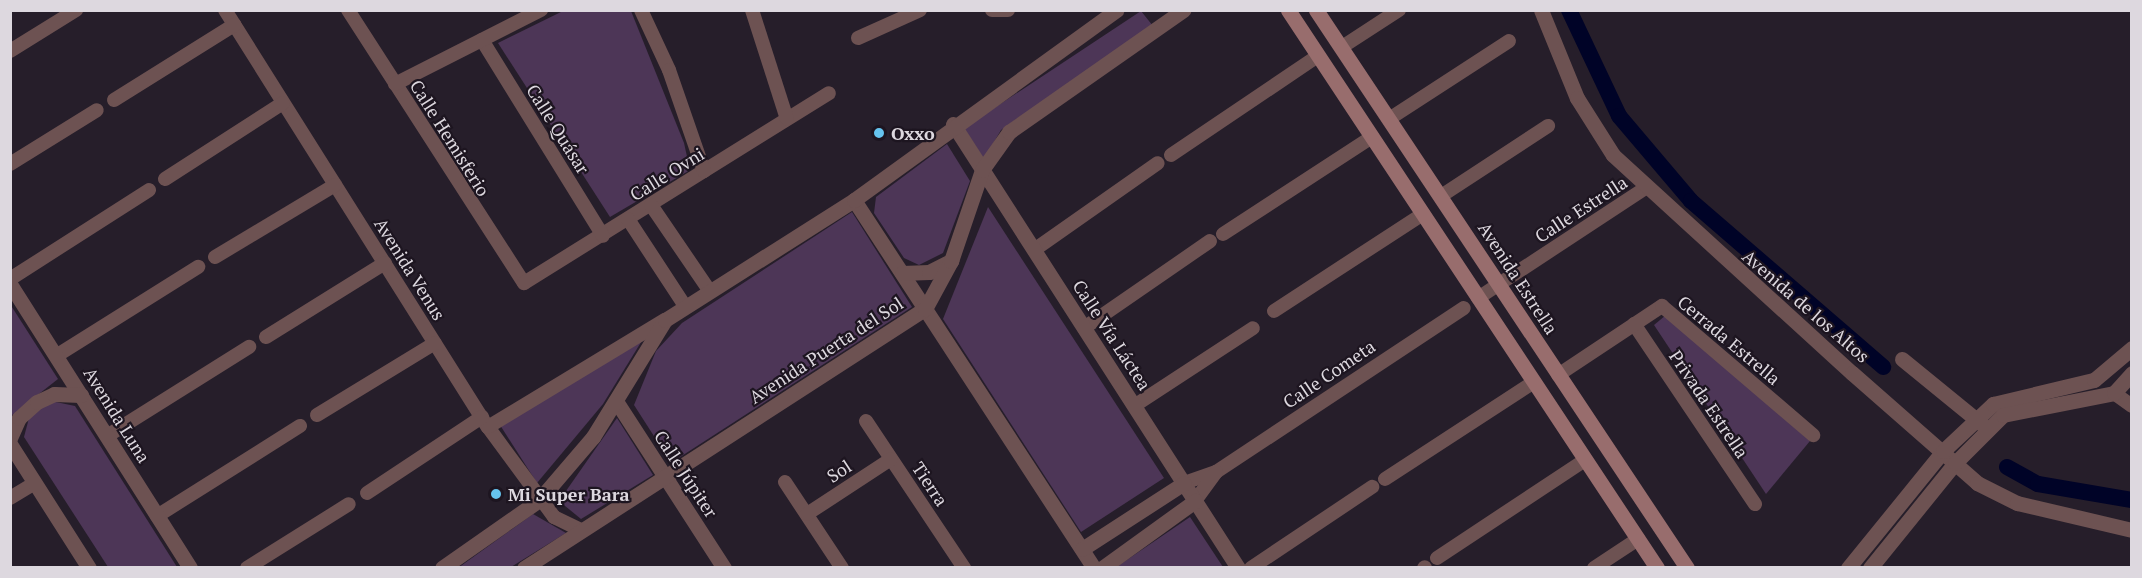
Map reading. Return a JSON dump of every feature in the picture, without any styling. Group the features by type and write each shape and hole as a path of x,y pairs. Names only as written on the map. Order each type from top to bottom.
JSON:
{"main road":[{"path":"1288,10 1657,567"},
{"name":"Avenida Estrella","path":"1317,10 1687,567"}],"street":[{"path":"10,51 76,10"},
{"name":"Avenida Venus","path":"225,10 485,422 539,500 559,521 581,530"},
{"name":"Calle Hemisferio","path":"348,10 524,283"},
{"path":"395,84 541,10"},
{"path":"641,10 669,70 704,171"},
{"path":"752,10 787,119"},
{"path":"858,38 920,10"},
{"path":"992,10 1008,10"},
{"path":"367,493 485,422 665,320 854,200 953,124 1116,10"},
{"name":"Avenida Puerta del Sol","path":"524,567 925,309 951,261 982,170 1009,132 1183,10"},
{"path":"1342,47 1399,10"},
{"name":"Avenida de los Altos","path":"1541,10 1587,118 1644,189 1977,483 2017,503 2132,530"},
{"path":"114,100 234,25"},
{"name":"Calle Quásar","path":"482,40 603,236"},
{"path":"1389,119 1509,41"},
{"path":"1171,155 1318,56"},
{"name":"Calle Ovni","path":"524,283 603,236 829,93"},
{"path":"165,179 283,104"},
{"path":"10,164 97,110"},
{"name":"Calle Vía Láctea","path":"953,124 1238,567"},
{"path":"1441,196 1548,126"},
{"path":"1223,234 1372,137"},
{"path":"1034,250 1158,163"},
{"path":"215,257 335,185"},
{"name":"Calle Estrella","path":"1478,298 1644,189"},
{"path":"10,279 148,190"},
{"path":"854,200 1094,567"},
{"path":"651,205 709,290"},
{"path":"1274,311 1423,214"},
{"path":"628,219 685,306"},
{"path":"1084,328 1210,242"},
{"path":"902,273 929,272 951,261"},
{"path":"266,337 384,263"},
{"path":"56,356 198,267"},
{"name":"Avenida Luna","path":"10,284 190,567"},
{"name":"Cerrada Estrella","path":"1558,375 1662,306 1813,435"},
{"name":"Calle Cometa","path":"1082,549 1184,483 1216,472 1464,308"},
{"path":"442,567 539,500 616,401 665,320"},
{"name":"Privada Estrella","path":"1634,324 1755,504"},
{"path":"1134,406 1253,328"},
{"path":"317,415 435,342"},
{"path":"107,436 249,347"},
{"path":"1848,567 1942,451 1976,418 2005,398 2104,376 2132,348"},
{"path":"1902,359 1987,429"},
{"path":"1870,567 1955,463 1987,429 2013,411 2114,393 2132,373"},
{"path":"1385,479 1534,382"},
{"path":"2114,393 2132,406"},
{"path":"10,438 19,418 37,402 54,394 81,395"},
{"name":"Calle Júpiter","path":"616,401 724,567"},
{"name":"Tierra","path":"866,421 964,567"},
{"path":"158,516 300,426"},
{"path":"10,444 85,566"},
{"name":"Sol","path":"807,514 891,459"},
{"path":"1437,558 1585,460"},
{"name":"Calle Cometa","path":"1102,567 1195,501 1216,472"},
{"path":"785,482 842,567"},
{"path":"10,498 35,483"},
{"path":"1251,567 1372,487"},
{"path":"247,567 349,504"},
{"path":"1593,567 1638,539"},
{"path":"1868,542 1882,553"}],"shaded area":[{"path":"563,11 631,11 684,143 690,170 610,217 498,43"},
{"path":"1141,11 1153,26 1001,130 984,159 964,128"},
{"path":"947,144 970,181 943,253 919,265 904,258 874,213 876,197"},
{"path":"988,207 1164,478 1081,532 943,319"},
{"path":"852,212 912,307 677,459 668,458 634,405 656,351 682,323"},
{"path":"10,304 58,379 11,416 10,415"},
{"path":"1666,315 1810,441 1766,494 1654,325"},
{"path":"643,339 603,404 537,483 500,425"},
{"path":"51,401 75,406 177,567 108,567 24,437 29,418"},
{"path":"617,418 653,475 581,519 559,501"},
{"path":"533,514 566,533 511,567 458,568"},
{"path":"1190,517 1223,567 1115,568"}],"waterway":[{"path":"1569,10 1619,116 1691,201 1883,367"},
{"path":"2007,467 2038,484 2132,500"}],"place":[{"name":"Oxxo","path":"879,133"},
{"name":"Mi Super Bara","path":"496,494"}]}
